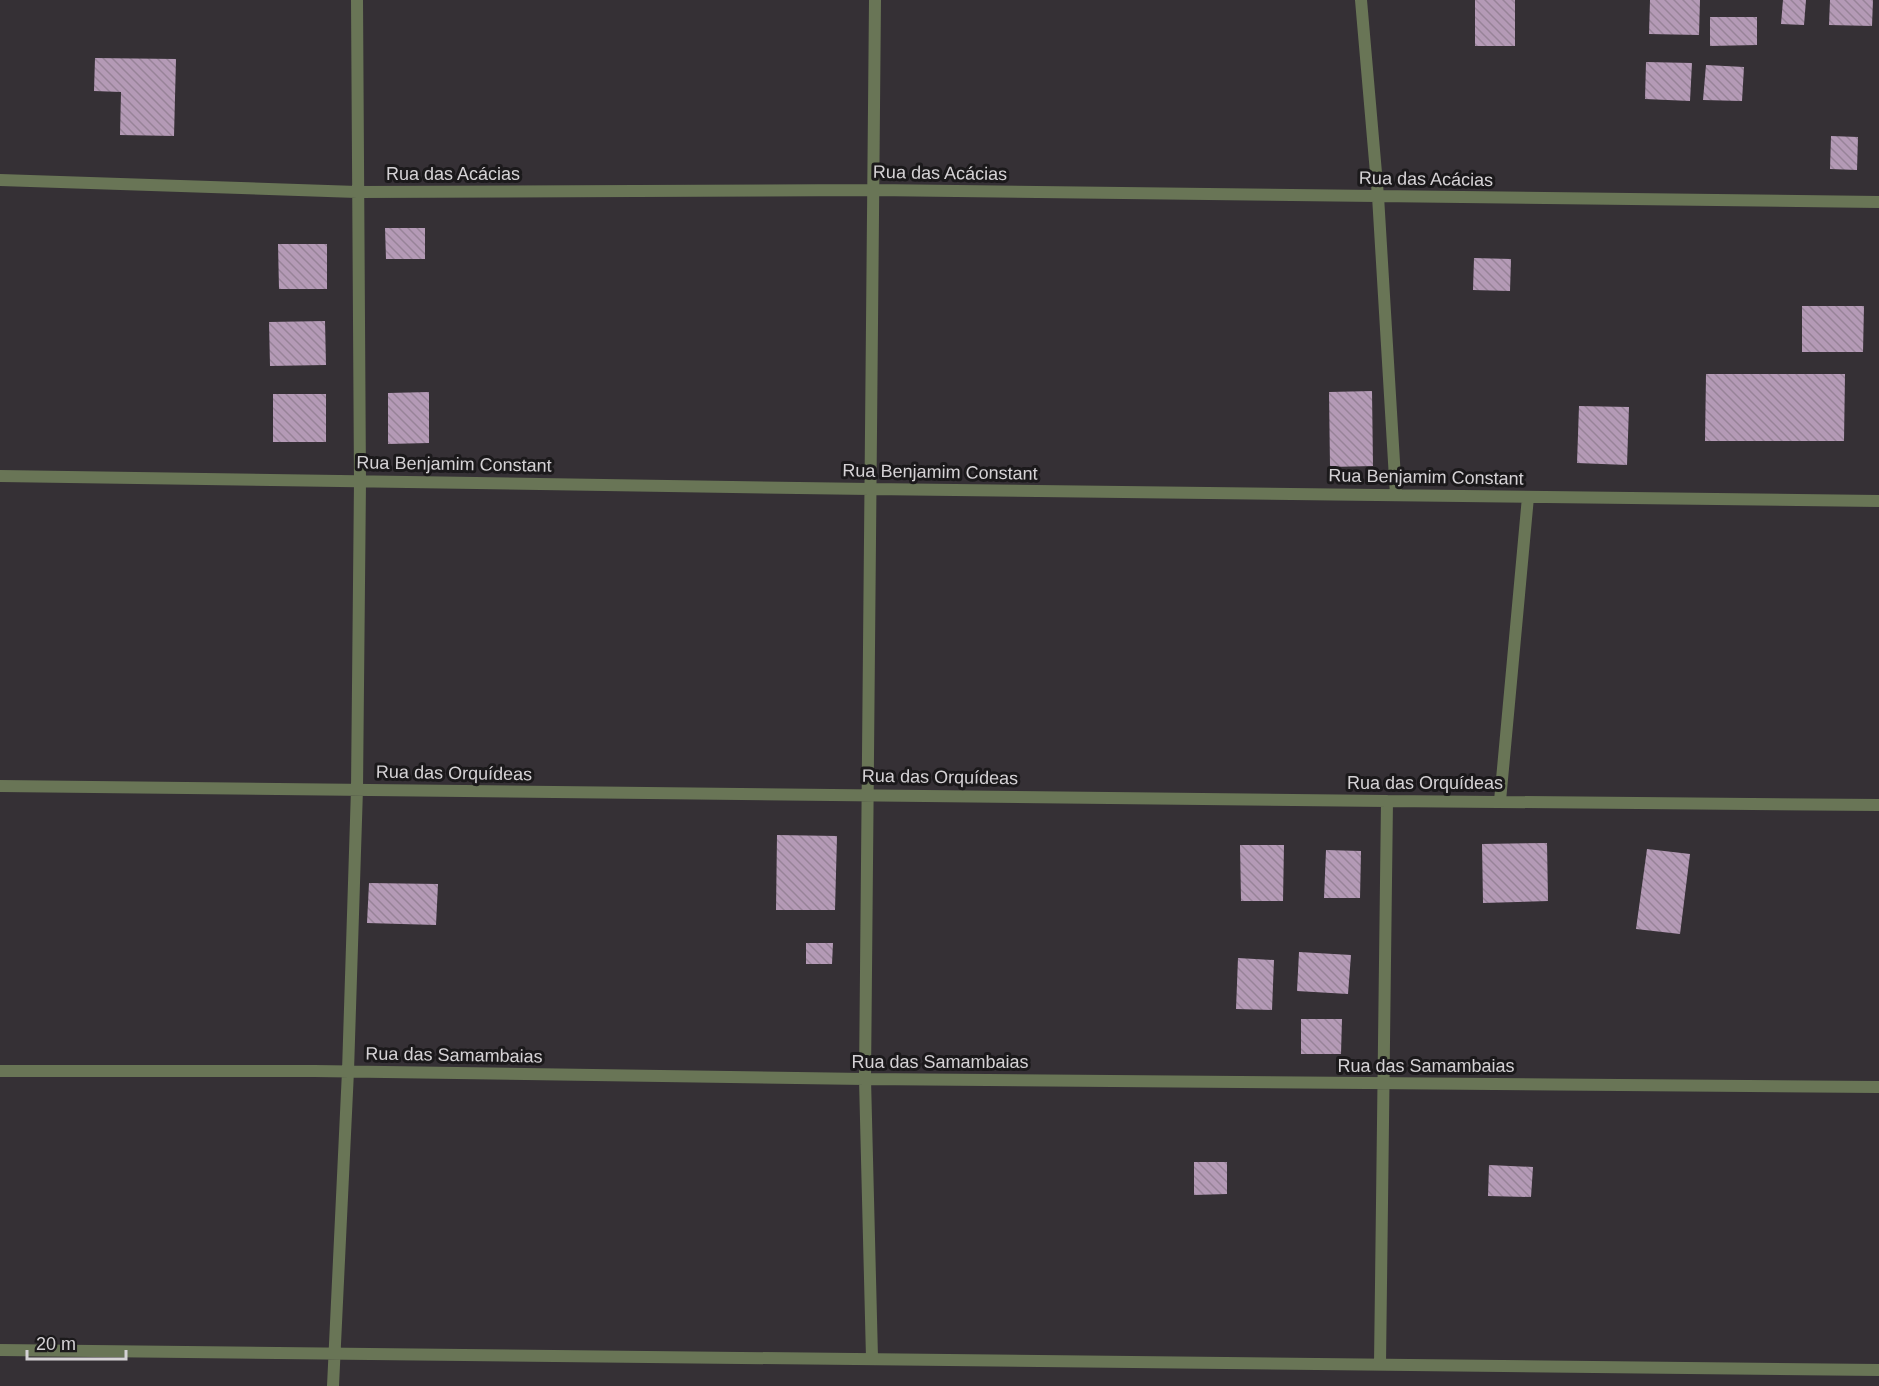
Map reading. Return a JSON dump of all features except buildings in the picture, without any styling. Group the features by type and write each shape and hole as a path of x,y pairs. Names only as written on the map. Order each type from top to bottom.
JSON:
{"street":[{"path":"333,1386 348,1071 357,789 360,481 357,0"},
{"path":"872,1358 865,1079 875,0"},
{"path":"1361,0 1378,196 1396,495"},
{"name":"Rua das Acácias","path":"0,180 357,192 873,190 1879,202"},
{"name":"Rua Benjamim Constant","path":"0,476 1879,501"},
{"path":"1500,801 1528,497"},
{"name":"Rua das Orquídeas","path":"0,786 1879,804"},
{"path":"1380,1364 1382,1083 1388,801"},
{"name":"Rua das Samambaias","path":"0,1071 348,1071 865,1079 1879,1087"},
{"path":"0,1350 1879,1370"}]}
